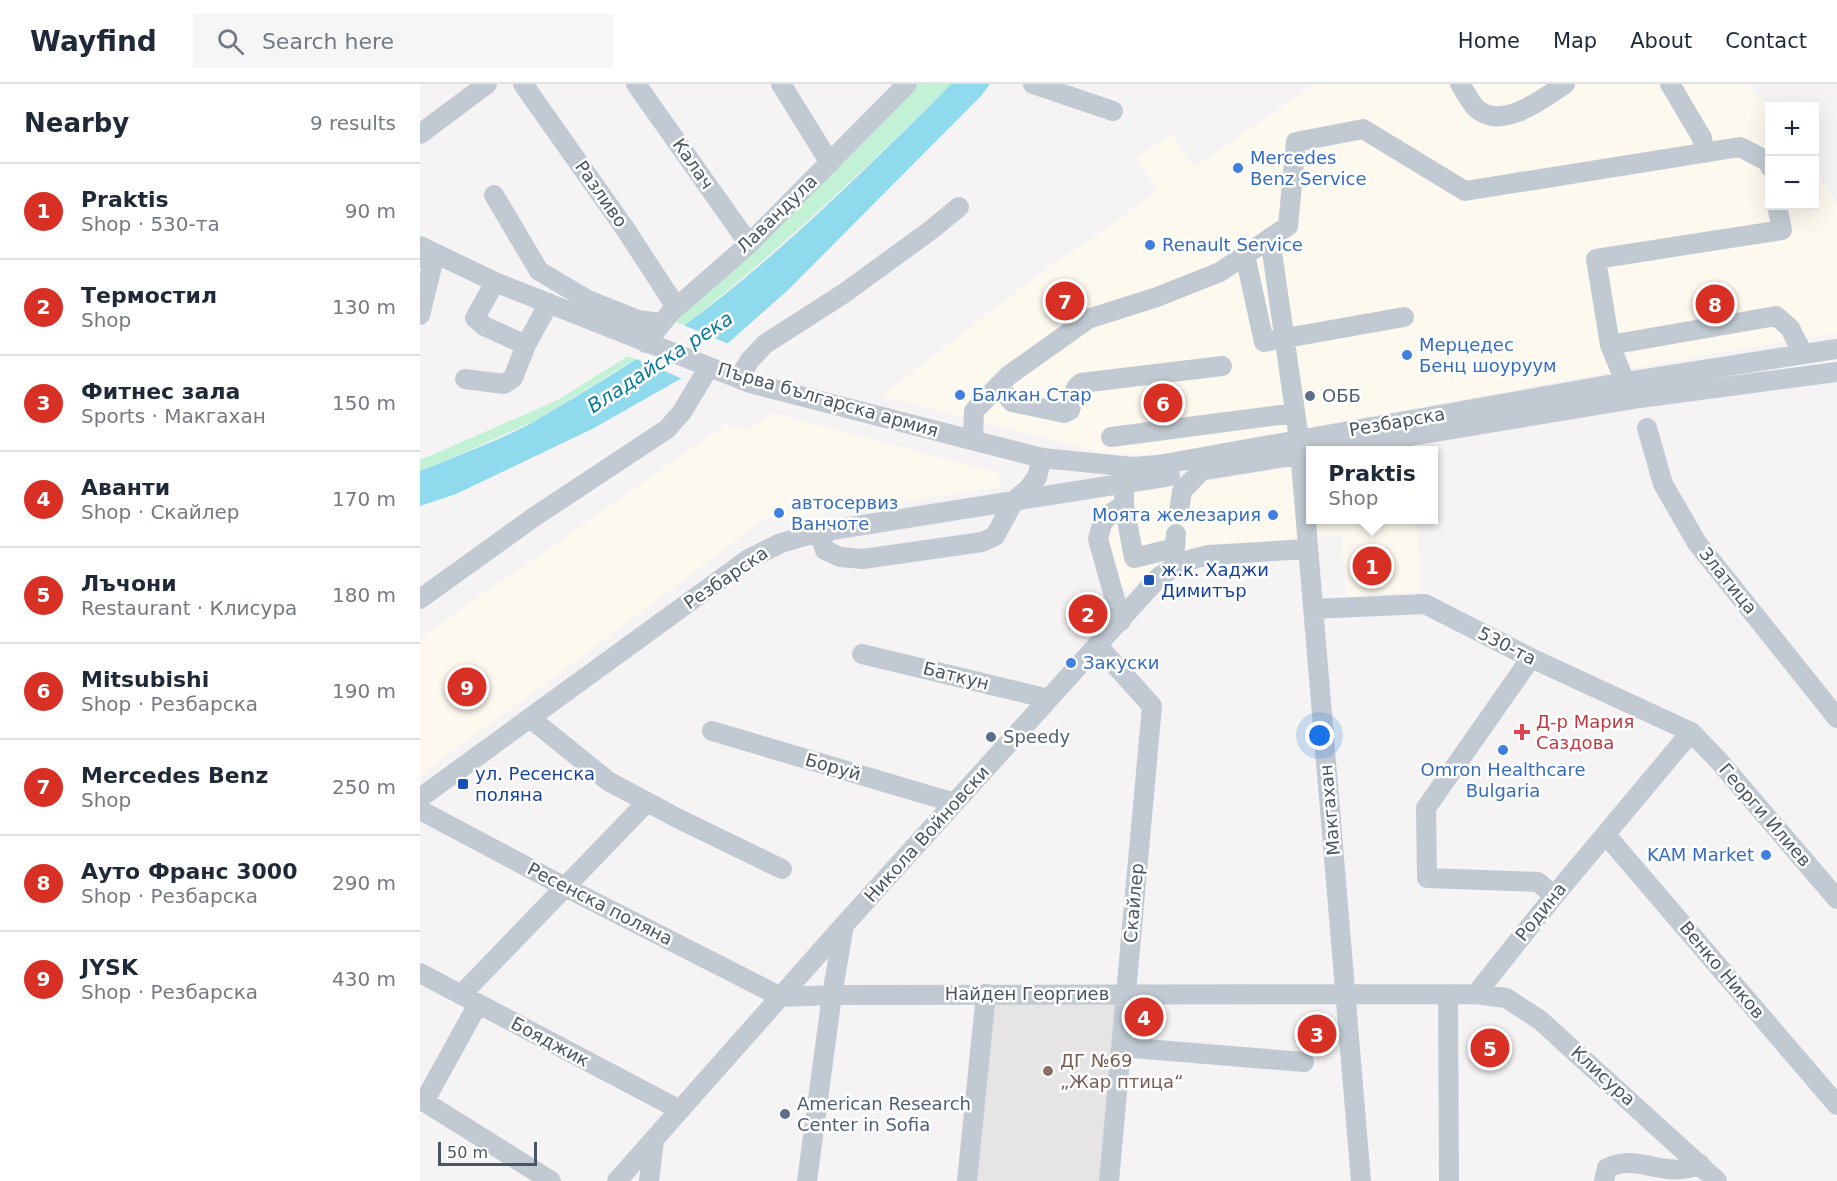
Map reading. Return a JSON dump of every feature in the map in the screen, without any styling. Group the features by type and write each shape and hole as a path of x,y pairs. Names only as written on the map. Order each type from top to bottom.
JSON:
{"street":[{"path":"421,131 487,84"},
{"name":"Разливо","path":"523,84 626,230 676,307"},
{"name":"Калач","path":"636,84 749,244"},
{"path":"781,84 830,163"},
{"path":"1033,84 1113,111"},
{"path":"1460,84 1476,108 1488,115 1507,115 1530,108 1565,84"},
{"path":"1670,84 1702,138 1704,153"},
{"name":"Лавандула","path":"646,343 660,323 676,307 749,244 904,85"},
{"path":"973,440 974,411 1008,376 1088,319 1157,297 1220,272 1288,226 1296,142 1363,129 1466,191 1740,147 1765,160"},
{"path":"494,195 539,272 588,300 638,320 660,323"},
{"path":"739,378 750,360 765,344 843,294 959,207"},
{"path":"1625,382 1611,345 1596,259 1782,230 1778,210"},
{"name":"Макгахан","path":"1270,238 1295,413 1303,449 1306,509"},
{"path":"420,315 425,253"},
{"name":"Първа българска армия","path":"425,253 646,343 739,378 1042,458"},
{"path":"1245,255 1264,342 1404,317"},
{"path":"495,282 475,318 484,326 526,345"},
{"path":"465,379 504,384 513,378 526,345 549,303"},
{"path":"1611,345 1776,316 1790,328 1803,354"},
{"name":"Резбарска","path":"1317,446 1625,382 1837,349"},
{"path":"998,386 1012,402 1064,413 1070,410 1076,388 1081,383 1222,366"},
{"path":"420,599 534,517 667,429 682,412 709,367"},
{"name":"Резбарска","path":"1350,446 1640,398 1837,372"},
{"path":"1111,437 1295,413"},
{"name":"Златица","path":"1647,428 1663,484 1697,543 1837,718"},
{"name":"Резбарска","path":"1042,458 1141,466 1303,449"},
{"name":"Резбарска","path":"420,798 747,560 781,543 819,532 1202,470 1303,449"},
{"path":"819,532 825,550 840,557 863,559 982,542 995,536 1014,501 1029,488 1037,477 1042,458"},
{"name":"Резбарска","path":"1042,458 1079,477 1124,483"},
{"path":"1179,511 1182,491 1202,470"},
{"path":"1124,483 1124,506 1134,558 1175,548 1176,534"},
{"path":"1120,621 1098,539 1102,524 1110,514 1124,506"},
{"name":"Макгахан","path":"1307,524 1361,1181"},
{"name":"Никола Войновски","path":"617,1181 844,925 1159,577 1182,562 1208,555 1308,549"},
{"name":"530-та","path":"1313,609 1425,604 1531,658 1691,732"},
{"name":"Скайлер","path":"1098,646 1152,706 1109,1181"},
{"name":"Баткун","path":"862,654 1049,699"},
{"path":"1531,658 1426,808 1427,878 1538,882 1554,896"},
{"path":"530,718 608,781 782,869"},
{"name":"Боруй","path":"712,731 955,803"},
{"name":"Родина","path":"1476,994 1554,896 1691,732"},
{"name":"Георги Илиев","path":"1691,732 1719,761 1837,900"},
{"path":"551,1181 422,1101 470,1000 565,887 647,802"},
{"name":"Ресенска поляна","path":"420,810 565,887 781,996"},
{"name":"Венко Ников","path":"1606,834 1837,1105"},
{"path":"807,1181 832,994 844,925"},
{"name":"Бояджик","path":"420,973 680,1110"},
{"name":"Найден Георгиев","path":"781,996 832,994 1346,994"},
{"path":"967,1181 986,994"},
{"path":"1346,994 1476,994"},
{"path":"1448,994 1449,1181"},
{"name":"Клисура","path":"1476,994 1506,998 1540,1020 1701,1164 1722,1180"},
{"path":"1121,1047 1304,1062"},
{"path":"649,1181 654,1140"},
{"path":"1604,1181 1607,1168 1614,1164 1636,1164 1674,1172 1690,1170 1701,1164"}],"shaded area":[{"path":"1315,84 1747,84 1765,108 1765,210 1819,210 1819,178 1837,202 1837,333 1163,454 1108,454 881,396 1058,260 1088,242 1153,194 1156,188 1136,158 1172,134 1194,167"},
{"path":"773,413 998,473 1001,487 775,520 769,515 568,667 420,775 420,639 726,424 746,431"},
{"path":"1306,466 1306,524 1416,524 1422,591 1347,597 1341,535 1180,550 1166,555 1130,591 1118,588 1095,499"},
{"name":"ДГ №69 „Жар птица“","path":"986,994 1126,994 1109,1181 967,1181"}],"green space":[{"path":"907,84 951,84 854,178 754,268 685,325 675,322"},
{"path":"628,356 635,359 537,420 420,471 420,460 556,401"}],"water":[{"name":"Владайска река","path":"951,84 990,84 981,96 787,291 728,343 682,378 594,428 456,494 420,506 420,471 528,425 614,373 685,325 789,240"}],"pier":[{"path":"681,324 731,345 685,380 632,357"}],"place":[{"name":"Mercedes Benz Service","path":"1238,168"},
{"name":"Renault Service","path":"1150,245"},
{"name":"Mercedes Benz","path":"1065,301"},
{"name":"Ауто Франс 3000","path":"1715,304"},
{"name":"Мерцедес Бенц шоуруум","path":"1407,355"},
{"name":"Балкан Стар","path":"960,395"},
{"name":"ОББ","path":"1310,396"},
{"name":"Mitsubishi","path":"1163,403"},
{"name":"автосервиз Ванчоте","path":"779,513"},
{"name":"Моята железария","path":"1273,515"},
{"name":"Praktis","path":"1372,566"},
{"name":"ж.к. Хаджи Димитър","path":"1149,580"},
{"name":"Термостил","path":"1088,614"},
{"name":"Закуски","path":"1071,663"},
{"name":"JYSK","path":"467,687"},
{"name":"Д-р Мария Саздова","path":"1522,732"},
{"name":"Speedy","path":"991,737"},
{"name":"Omron Healthcare Bulgaria","path":"1503,750"},
{"name":"ул. Ресенска поляна","path":"463,784"},
{"name":"KAM Market","path":"1766,855"},
{"name":"Аванти","path":"1144,1017"},
{"name":"Фитнес зала","path":"1317,1034"},
{"name":"Лъчони","path":"1490,1048"},
{"name":"ДГ №69 „Жар птица“","path":"1048,1071"},
{"name":"American Research Center in Sofia","path":"785,1114"}]}
